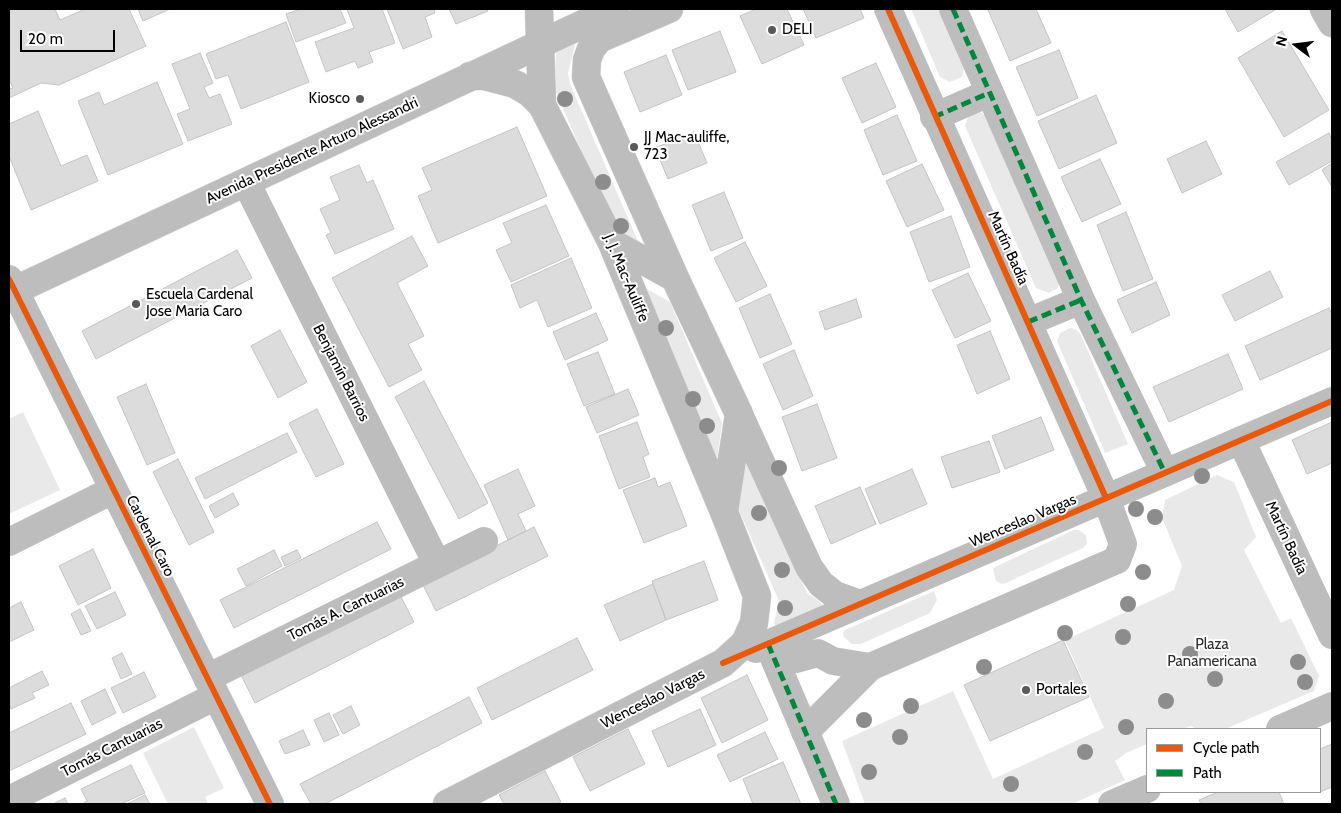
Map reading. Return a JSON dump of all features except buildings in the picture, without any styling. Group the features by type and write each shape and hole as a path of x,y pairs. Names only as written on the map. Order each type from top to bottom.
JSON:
{"street":[{"name":"J. J. Mac-Auliffe","path":"539,9 542,105 612,242 757,596 754,623 745,643 723,663"},
{"name":"Avenida Presidente Arturo Alessandri","path":"10,288 246,182 615,9"},
{"path":"669,9 599,39 591,49 587,60 586,77 675,278 809,567 821,584 835,595 860,604"},
{"name":"Martín Badía","path":"870,667 1117,560 1123,544 1106,498 934,117 888,9"},
{"path":"953,9 1081,300 1165,473"},
{"path":"1324,9 1332,22"},
{"path":"469,76 484,76 515,84 530,93 542,105"},
{"path":"934,117 990,93"},
{"name":"Benjamín Barrios","path":"246,182 437,564"},
{"path":"612,242 675,278"},
{"name":"Cardenal Caro","path":"10,288 270,804"},
{"path":"1028,322 1081,300"},
{"name":"Wenceslao Vargas","path":"447,804 723,663 1332,401"},
{"path":"724,512 739,414"},
{"name":"Martín Badía","path":"1241,440 1332,635"},
{"path":"9,542 113,490"},
{"name":"Tomás A. Cantuarias","path":"212,687 437,564 484,541"},
{"path":"768,644 796,659 818,653 833,661 870,667"},
{"path":"768,644 836,804"},
{"path":"805,732 870,667"},
{"name":"Tomás Cantuarias","path":"9,800 212,687"},
{"path":"1282,728 1332,706"},
{"path":"1112,804 1146,789"}],"green space":[{"path":"911,9 942,9 965,65 962,77 950,82 940,77"},
{"path":"577,37 568,73 570,84 641,248 616,231 555,90 556,55 558,50"},
{"path":"979,112 990,117 1059,283 1058,288 1049,293 1036,288 965,126 968,117"},
{"path":"638,284 670,302 722,423 716,466"},
{"path":"1070,328 1080,333 1128,444 1105,453 1057,341 1060,333"},
{"path":"23,412 60,490 9,514 9,419"},
{"path":"746,458 807,593 818,600 824,607 776,629 774,623 779,601 739,510 738,503"},
{"name":"Plaza Panamericana","path":"1217,475 1234,482 1256,537 1244,550 1281,623 1291,618 1319,676 1314,691 1227,728 1194,728 1191,726 1185,728 1146,728 1146,744 1126,753 1115,761 1125,780 1072,804 865,804 842,741 953,691 993,779 1104,728 1065,640 1174,590 1182,566 1162,518 1165,500"},
{"path":"1074,530 1079,530 1086,535 1087,544 1083,548 1008,582 1002,584 996,581 993,569 997,566"},
{"path":"934,591 937,600 930,613 861,644 852,644 844,637 843,633 845,630"},
{"path":"194,727 224,788 205,797 208,804 168,804 143,753"}],"marked path":[{"path":"953,9 1081,300 1165,473"},
{"path":"934,117 989,93"},
{"path":"1028,322 1081,300"},
{"path":"768,644 836,804"}],"cycle path":[{"path":"888,9 1106,498"},
{"path":"9,279 270,804"},
{"path":"723,663 1332,401"}],"place":[{"name":"DELI","path":"772,30"},
{"name":"Kiosco","path":"360,99"},
{"name":"JJ Mac-auliffe, 723","path":"634,147"},
{"name":"Escuela Cardenal Jose Maria Caro","path":"136,304"},
{"name":"Portales","path":"1026,690"}]}
